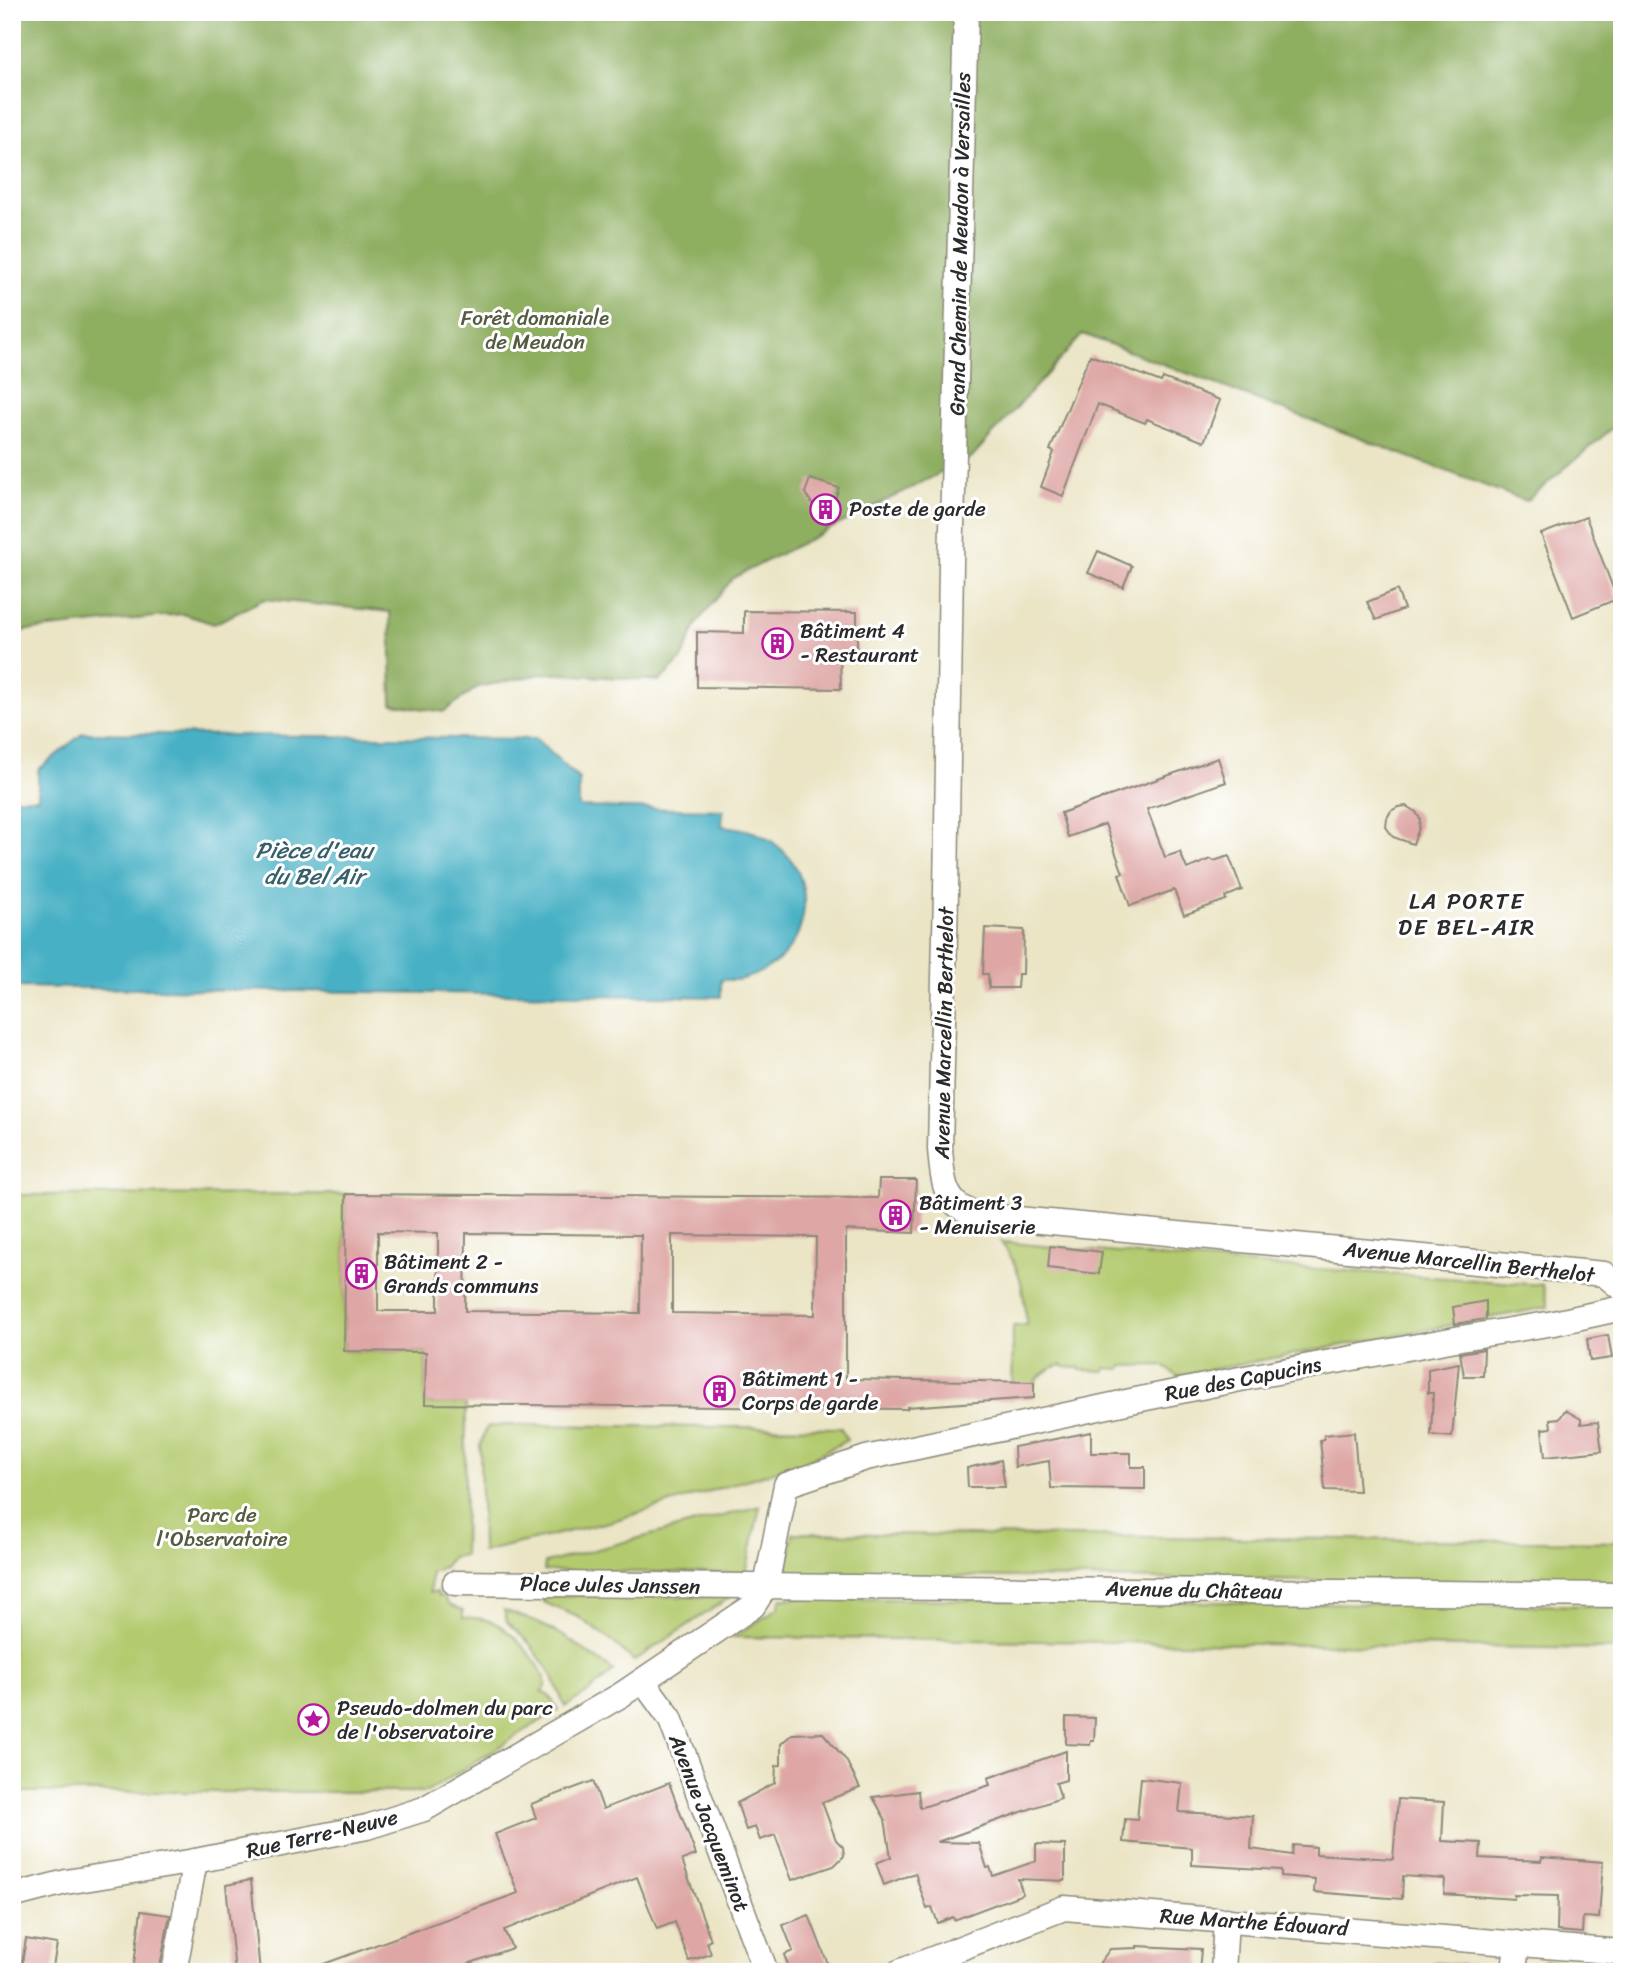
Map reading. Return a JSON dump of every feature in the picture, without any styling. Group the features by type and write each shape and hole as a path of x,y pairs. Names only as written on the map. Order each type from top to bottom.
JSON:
{"street":[{"name":"Grand Chemin de Meudon à Versailles","path":"955,475 966,12"},
{"name":"Avenue Marcellin Berthelot","path":"955,475 940,1149 942,1176 951,1199 964,1209 997,1217 1604,1274 1622,1289"},
{"name":"Rue des Capucins","path":"765,1586 786,1485 866,1458 1245,1378 1554,1323 1622,1308"},
{"name":"Place Jules Janssen","path":"455,1583 765,1586"},
{"name":"Avenue du Château","path":"765,1586 1622,1595"},
{"path":"643,1681 754,1606 765,1586"},
{"name":"Rue Terre-Neuve","path":"12,1896 66,1882 195,1861 367,1827 424,1809 643,1681"},
{"name":"Avenue Jacqueminot","path":"643,1681 670,1718 766,1972"},
{"path":"174,1972 195,1861"},
{"name":"Rue Marthe Édouard","path":"899,1972 1063,1908 1622,1952"},
{"path":"1223,1972 1226,1920"},
{"path":"1514,1972 1517,1943"}],"green space":[{"name":"Forêt domaniale de Meudon","path":"12,12 1622,12 1622,420 1526,501 1083,334 972,457 733,578 697,623 682,659 660,681 547,673 478,687 443,712 392,704 390,612 264,599 214,624 183,614 12,632"},
{"name":"Parc de l'Observatoire","path":"346,1194 344,1351 426,1352 425,1404 466,1404 464,1555 452,1557 443,1568 431,1571 430,1592 438,1592 438,1596 443,1596 449,1605 463,1610 463,1618 491,1622 510,1634 534,1660 545,1679 546,1687 542,1691 549,1696 558,1710 427,1792 12,1792 12,1195"},
{"path":"1001,1242 1192,1260 1543,1285 1548,1307 1177,1376 1162,1365 1122,1366 1121,1369 1105,1368 1105,1371 1080,1370 1063,1365 1053,1367 1038,1378 1032,1388 1012,1399 1013,1326 1027,1325 1018,1272"},
{"path":"487,1427 841,1428 847,1440 802,1463 609,1522 482,1552 480,1446"},
{"path":"760,1506 746,1573 544,1571 545,1563"},
{"path":"793,1533 1622,1542 1622,1585 786,1574"},
{"path":"545,1595 730,1597 634,1661 612,1641 578,1617 543,1602"},
{"path":"781,1598 1622,1606 1622,1649 734,1637 778,1608"},
{"path":"504,1610 564,1636 614,1671 565,1707 552,1675 529,1643 507,1622"},
{"path":"1545,1961 1602,1965 1601,1972 1535,1972"},
{"path":"1434,1963 1484,1967 1489,1972 1433,1972"}],"water":[{"name":"Pièce d'eau du Bel Air","path":"83,733 536,739 579,779 579,807 723,810 722,826 754,832 768,839 781,849 800,876 804,892 801,925 785,954 772,965 746,978 721,980 721,997 12,987 12,798 38,798 38,770"}],"building":[{"path":"1090,355 1161,382 1163,378 1220,400 1204,442 1147,419 1145,423 1098,404 1063,496 1041,487 1054,452 1050,450"},
{"name":"Poste de garde","path":"810,479 839,488 826,524 805,493"},
{"path":"1586,517 1617,599 1573,617 1541,534"},
{"path":"1098,551 1132,566 1123,587 1088,573"},
{"path":"1397,590 1404,609 1376,620 1367,602"},
{"name":"Bâtiment 4 - Restaurant","path":"744,611 857,612 857,653 840,653 841,689 697,687 697,632 744,633"},
{"path":"1218,758 1226,782 1147,809 1165,857 1180,852 1187,869 1211,859 1214,861 1229,856 1242,890 1225,897 1226,900 1184,915 1174,890 1130,906 1119,874 1123,873 1105,824 1068,837 1061,813"},
{"path":"1406,806 1416,812 1420,819 1413,844 1393,837 1386,827 1391,811"},
{"path":"985,928 1024,930 1023,974 1018,974 1017,988 989,988 988,974 983,974"},
{"name":"Bâtiment 2 - Grands communs","path":"879,1180 916,1180 914,1233 846,1230 846,1379 1034,1382 1034,1398 907,1409 425,1404 426,1352 344,1351 346,1194 878,1198","holes":["378,1232 438,1233 438,1311 378,1311","466,1233 641,1235 640,1313 465,1311","672,1235 816,1237 815,1315 672,1313"]},
{"path":"1050,1246 1102,1252 1099,1274 1048,1268"},
{"path":"1486,1301 1486,1319 1455,1324 1453,1307"},
{"path":"1608,1335 1612,1358 1590,1361 1587,1339"},
{"path":"1484,1349 1483,1376 1464,1376 1460,1353"},
{"path":"1459,1363 1452,1437 1431,1435 1433,1393 1428,1393 1428,1369"},
{"path":"1565,1410 1581,1419 1581,1424 1598,1422 1602,1451 1545,1457 1542,1429 1551,1428 1550,1419 1560,1418"},
{"path":"1091,1432 1091,1453 1131,1453 1131,1467 1145,1467 1145,1489 1051,1488 1049,1461 1015,1467 1014,1447"},
{"path":"1354,1432 1359,1491 1325,1490 1320,1440 1324,1439 1324,1435"},
{"path":"1001,1460 1005,1487 968,1487 967,1468"},
{"path":"1066,1717 1095,1718 1094,1741 1091,1741 1090,1745 1066,1744"},
{"path":"823,1733 846,1760 860,1788 822,1802 836,1840 843,1847 844,1856 834,1866 792,1880 775,1835 760,1840 755,1827 746,1830 737,1803 775,1783 776,1766 781,1765 781,1744 792,1734"},
{"path":"1066,1751 1066,1780 1056,1783 1061,1798 937,1842 979,1843 987,1868 990,1867 993,1876 1036,1861 1036,1844 1065,1845 1065,1881 1018,1879 1023,1894 954,1920 953,1917 938,1923 932,1907 927,1909 915,1873 884,1885 876,1863 891,1857 885,1819 873,1797 918,1791 920,1808 990,1785 988,1778"},
{"path":"1141,1778 1182,1783 1179,1812 1253,1816 1251,1849 1292,1855 1293,1845 1316,1847 1316,1854 1393,1859 1398,1799 1444,1802 1442,1841 1481,1843 1480,1858 1541,1861 1542,1857 1603,1862 1599,1918 1583,1917 1582,1933 1557,1931 1558,1896 1514,1895 1514,1899 1444,1894 1445,1879 1403,1876 1402,1899 1314,1892 1315,1879 1281,1876 1281,1870 1192,1865 1192,1848 1123,1842 1125,1819 1137,1820"},
{"path":"593,1781 603,1809 669,1783 696,1855 682,1860 711,1940 707,1942 711,1954 689,1961 675,1922 657,1929 637,1877 504,1930 512,1948 446,1972 310,1972 310,1969 518,1893 495,1834 536,1818 531,1804"},
{"path":"251,1880 260,1972 235,1972 226,1885"},
{"path":"141,1911 170,1915 159,1972 133,1972"},
{"path":"809,1915 831,1972 791,1972 784,1955 793,1951 783,1925"},
{"path":"26,1939 57,1944 52,1972 21,1968"},
{"path":"1137,1946 1201,1949 1199,1972 1093,1972 1110,1949"}],"place":[{"name":"Poste de garde","path":"826,509"},
{"name":"Bâtiment 4 - Restaurant","path":"777,643"},
{"name":"Bâtiment 3 - Menuiserie","path":"896,1215"},
{"name":"Bâtiment 2 - Grands communs","path":"361,1274"},
{"name":"Bâtiment 1 - Corps de garde","path":"719,1391"},
{"name":"Pseudo-dolmen du parc de l'observatoire","path":"314,1720"}],"district":[{"name":"LA PORTE DE BEL-AIR","path":"1467,914"}]}
